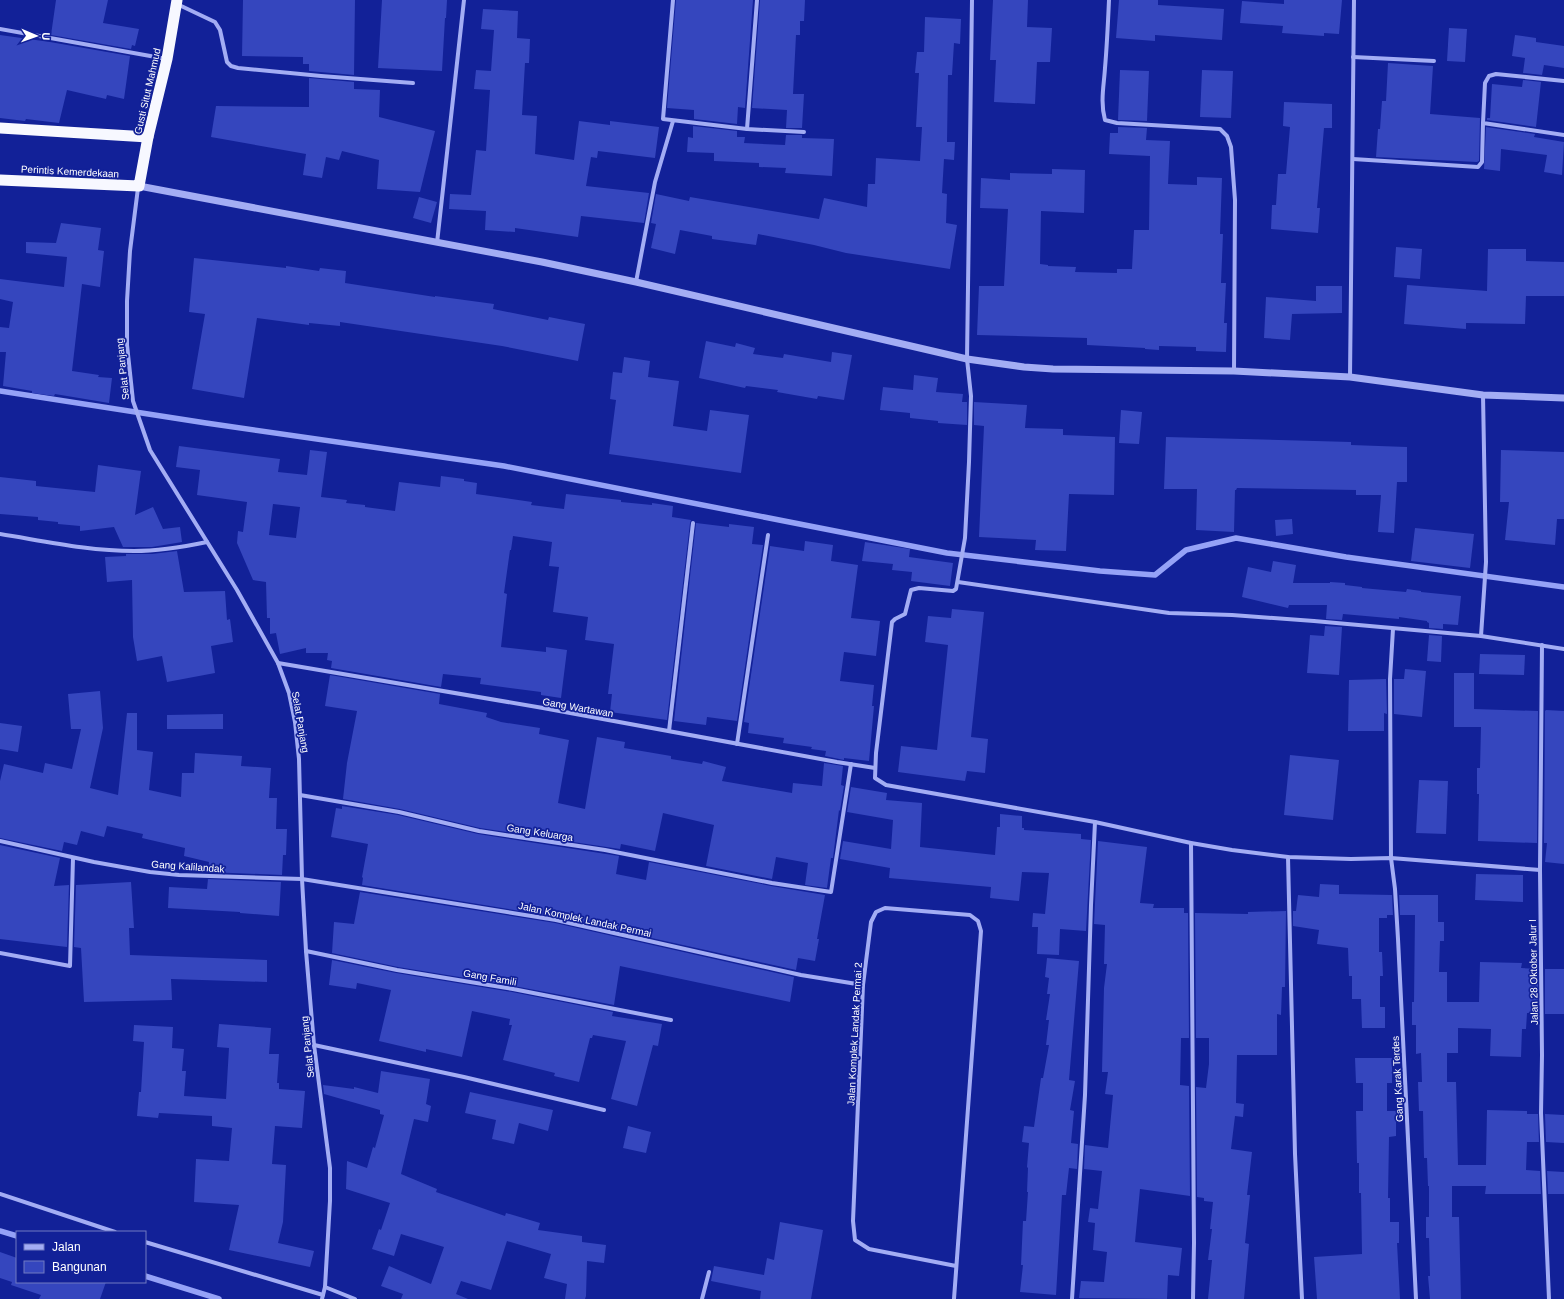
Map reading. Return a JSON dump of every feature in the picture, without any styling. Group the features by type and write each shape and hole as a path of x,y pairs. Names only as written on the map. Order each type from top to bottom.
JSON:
{"highway":[{"name":"Gusti Situt Mahmud","path":"138,186 167,59 177,2"},
{"path":"0,128 148,137"},
{"name":"Perintis Kemerdekaan","path":"0,180 138,186"}],"street":[{"path":"437,243 464,0"},
{"path":"673,0 663,119 747,129 804,132"},
{"path":"747,129 757,0"},
{"path":"972,0 967,359 971,396 964,538 961,566 956,589 953,591 919,588 911,590 905,614 892,622 875,778 886,785 1095,822 1191,844 1288,857 1350,859 1391,858 1540,870"},
{"path":"1109,0 1108,33 1102,99 1103,111 1106,120 1117,123 1220,129 1227,136 1231,147 1235,200 1234,371"},
{"path":"1350,377 1354,0"},
{"path":"177,2 215,22 220,30 227,62 231,66 238,68 322,76 413,83"},
{"path":"0,29 167,59"},
{"path":"1353,57 1434,61"},
{"path":"1353,159 1478,167 1482,162 1485,83 1489,76 1496,74 1564,81"},
{"path":"636,282 655,182 673,121"},
{"path":"1483,123 1564,136"},
{"path":"138,186 636,282 967,359 1024,367 1053,369 1234,371 1350,377 1483,395 1564,398"},
{"name":"Selat Panjang","path":"138,186 130,251 127,301 127,345 133,402 150,450 237,590 278,663 289,692 295,722 299,759 302,879 306,952 314,1045 330,1168 330,1201 325,1287 322,1297"},
{"path":"1481,636 1486,562 1483,395"},
{"path":"669,731 693,523"},
{"path":"0,534 96,548 134,551 176,548 207,542"},
{"path":"737,744 768,535"},
{"path":"958,582 1169,613 1247,616 1481,636 1564,649"},
{"name":"Gang Karak Terdes","path":"1393,628 1390,679 1391,858 1398,931 1416,1299"},
{"name":"Jalan 28 Oktober Jalur I","path":"1542,645 1540,870 1542,1055 1541,1113 1549,1299"},
{"name":"Gang Wartawan","path":"278,663 875,768"},
{"name":"Gang Keluarga","path":"300,795 399,812 479,831 605,850 779,884 831,892 851,764"},
{"path":"1072,1299 1085,1095 1090,913 1095,822"},
{"name":"Gang Kalilandak","path":"0,841 73,858 150,872 179,875 302,879"},
{"path":"1191,844 1194,1243 1193,1299"},
{"path":"1288,857 1295,1154 1302,1299"},
{"path":"0,953 70,966 73,858"},
{"name":"Jalan Komplek Landak Permai","path":"302,879 556,920 800,975 863,985"},
{"name":"Jalan Komplek Landak Permai 2","path":"954,1299 982,931 978,921 970,915 884,908 876,912 871,922 863,985 853,1221 855,1240 869,1249 956,1266"},
{"name":"Gang Famili","path":"306,952 397,970 513,989 670,1020"},
{"path":"314,1045 604,1110"},
{"path":"0,1194 112,1231"},
{"path":"146,1242 322,1297"},
{"path":"702,1299 708,1272"},
{"path":"325,1287 354,1299"}],"building":[{"path":"56,0 108,0 103,23 139,29 135,46 132,45 131,49 51,35"},
{"path":"243,0 355,0 354,75 309,71 309,64 303,64 303,57 242,56"},
{"path":"382,0 447,0 442,71 378,68"},
{"path":"676,0 753,0 745,108 738,107 737,124 694,119 694,110 667,108"},
{"path":"760,0 805,0 804,21 800,21 800,35 796,35 793,94 804,94 802,128 786,128 787,110 752,108"},
{"path":"993,0 1028,0 1027,27 1052,28 1050,62 1037,62 1035,104 994,102 996,60 990,60"},
{"path":"1119,0 1158,0 1158,5 1224,9 1222,40 1155,35 1155,41 1116,38"},
{"path":"1284,0 1342,0 1339,34 1324,33 1324,36 1282,33 1283,26 1240,23 1242,1 1284,4"},
{"path":"483,9 518,11 517,38 530,39 529,63 525,63 522,115 537,116 535,154 574,160 579,121 610,125 610,121 659,127 655,158 598,151 597,158 591,157 586,186 649,193 644,223 581,216 578,237 515,228 515,232 485,230 486,211 449,209 450,194 471,195 476,150 486,151 490,90 474,89 476,70 491,71 494,30 481,29"},
{"path":"925,17 961,19 960,44 954,43 952,75 948,75 947,142 955,142 954,160 944,159 942,193 947,194 946,223 957,225 950,269 846,253 758,234 756,245 712,239 712,236 680,230 675,254 651,248 656,224 651,223 656,194 689,201 690,197 819,219 824,198 867,207 868,184 875,184 876,158 920,161 922,127 916,127 919,73 915,73 917,52 924,52"},
{"path":"1449,28 1467,29 1465,62 1447,61"},
{"path":"0,35 130,56 124,99 107,95 106,99 67,90 59,123 0,118"},
{"path":"1515,35 1536,38 1536,42 1564,46 1564,68 1544,65 1542,75 1523,73 1525,58 1512,56"},
{"path":"1388,63 1433,66 1430,114 1480,118 1479,161 1376,157 1382,101 1386,101"},
{"path":"1120,70 1149,71 1147,121 1118,120"},
{"path":"1202,70 1233,71 1231,118 1200,117"},
{"path":"309,78 354,82 354,89 380,90 379,117 435,131 420,192 377,189 379,160 342,151 339,160 326,157 322,178 303,175 306,154 211,137 216,106 309,107"},
{"path":"1523,80 1541,82 1536,127 1487,120 1487,118 1490,118 1492,84 1522,87"},
{"path":"1284,102 1332,104 1332,128 1324,128 1317,208 1320,208 1318,233 1271,229 1272,205 1276,205 1278,174 1286,174 1290,127 1283,126"},
{"path":"693,126 737,131 737,137 745,137 744,143 785,145 786,135 802,135 802,138 834,139 832,176 785,173 786,168 759,167 759,163 714,161 714,153 687,152 688,137 693,138"},
{"path":"1118,127 1147,128 1146,140 1170,141 1168,184 1197,185 1197,177 1222,178 1220,234 1223,234 1221,283 1226,283 1224,323 1227,323 1226,352 1196,351 1196,347 1159,346 1159,350 1087,345 1087,338 977,335 979,286 1004,286 1008,209 980,208 981,178 1010,180 1010,173 1052,174 1052,169 1085,170 1084,213 1041,211 1040,264 1048,266 1076,267 1075,272 1117,273 1117,269 1132,269 1134,230 1149,230 1150,156 1109,154 1110,133 1118,133"},
{"path":"1486,127 1535,134 1534,137 1564,142 1562,175 1544,172 1547,155 1501,149 1500,171 1484,169"},
{"path":"419,197 437,202 431,223 413,218"},
{"path":"61,223 101,228 98,250 104,251 100,287 82,284 72,371 99,375 98,377 112,378 109,403 55,394 54,396 32,393 32,391 3,386 6,352 0,352 0,327 9,328 13,302 0,299 0,279 64,287 67,257 26,253 26,242 56,243"},
{"path":"1396,247 1422,249 1420,279 1394,277"},
{"path":"1488,249 1526,249 1526,261 1564,262 1564,296 1526,296 1525,324 1466,323 1466,329 1404,324 1407,285 1487,291"},
{"path":"194,258 286,268 286,266 319,271 320,268 346,271 345,283 435,297 494,304 493,309 548,320 549,317 585,324 578,361 502,346 340,322 340,326 309,323 309,325 257,318 244,398 192,389 205,314 189,312"},
{"path":"1316,286 1342,286 1342,313 1292,314 1290,340 1264,338 1266,297 1316,301"},
{"path":"706,341 735,347 736,343 755,348 753,354 783,358 784,354 831,362 832,352 852,355 844,400 818,396 817,399 777,392 778,390 746,386 745,388 699,378"},
{"path":"624,357 650,361 648,377 679,381 673,426 707,431 710,410 749,415 741,473 609,454 616,400 610,399 613,372 622,373"},
{"path":"914,375 938,378 936,392 963,394 962,402 967,402 967,425 938,423 938,421 910,418 910,413 880,410 883,387 913,390"},
{"path":"974,402 1027,405 1025,428 1063,429 1063,435 1115,437 1114,495 1069,494 1066,551 1035,550 1036,540 979,537 984,426 974,425"},
{"path":"1121,410 1142,412 1139,444 1119,443"},
{"path":"1166,437 1351,442 1351,445 1407,447 1407,482 1397,482 1394,533 1378,532 1381,495 1356,495 1356,490 1237,488 1235,490 1234,532 1196,530 1197,489 1164,489"},
{"path":"179,446 280,459 278,472 307,475 310,450 327,452 321,497 347,500 346,503 365,505 365,507 395,511 399,482 440,487 441,476 464,479 464,481 477,483 476,494 532,502 531,505 564,509 566,494 621,500 621,502 652,505 652,503 673,506 672,517 691,520 667,720 610,712 612,694 608,694 614,644 585,640 588,617 553,612 559,567 549,566 552,542 513,536 504,593 507,594 501,647 546,652 546,647 567,650 561,698 541,695 541,692 480,684 481,678 443,674 441,687 331,668 332,661 327,660 328,653 306,653 306,648 280,654 276,633 270,634 270,618 267,618 266,582 253,580 237,543 238,531 243,532 247,502 197,495 200,470 176,467","holes":["273,504 300,507 296,538 269,535"]},
{"path":"1501,450 1564,452 1564,519 1557,519 1555,545 1505,540 1509,502 1500,502"},
{"path":"98,465 141,471 135,515 153,507 163,529 180,527 182,542 152,547 123,547 114,527 80,531 80,526 38,520 38,517 0,514 0,477 36,481 36,486 95,492"},
{"path":"1292,519 1293,534 1276,536 1275,520"},
{"path":"696,523 729,527 729,524 754,527 752,544 763,545 737,721 707,717 706,725 674,721"},
{"path":"1415,528 1474,534 1470,568 1411,561"},
{"path":"805,541 833,545 831,561 858,565 851,618 880,621 876,656 844,652 840,681 874,685 872,706 874,706 869,761 844,758 844,760 825,756 826,751 811,749 812,747 783,743 784,738 748,733 749,723 744,722 770,546 804,551"},
{"path":"865,542 910,549 909,557 953,563 950,586 911,581 912,572 892,570 893,564 862,561"},
{"path":"177,551 184,592 225,591 227,620 230,619 233,642 211,646 215,673 167,682 162,656 137,661 133,637 132,580 107,582 105,557 126,556 126,554 152,554"},
{"path":"1273,561 1296,565 1293,583 1345,583 1345,585 1362,588 1406,592 1407,589 1461,596 1458,625 1443,624 1443,629 1429,628 1429,623 1427,621 1399,617 1399,619 1343,614 1342,620 1326,619 1327,605 1289,605 1288,608 1242,597 1248,567 1271,572"},
{"path":"952,609 984,612 971,737 988,739 985,773 967,771 965,781 898,772 901,746 937,750 948,645 925,642 928,616 951,618"},
{"path":"1325,626 1342,627 1339,675 1307,673 1310,635 1324,636"},
{"path":"1429,635 1442,636 1441,662 1427,661"},
{"path":"1480,654 1525,655 1524,675 1479,674"},
{"path":"1405,669 1426,671 1422,717 1394,714 1394,679 1404,679"},
{"path":"1454,673 1474,673 1474,709 1538,711 1537,843 1478,841 1479,794 1477,794 1477,768 1480,768 1481,727 1454,727"},
{"path":"330,675 440,694 439,704 487,713 486,717 501,722 540,728 539,734 569,740 558,803 585,809 597,737 625,742 624,748 671,756 671,759 702,764 703,761 726,767 722,781 792,793 793,783 822,786 824,763 843,766 841,785 844,786 827,888 805,885 808,863 776,857 772,879 706,866 714,825 663,813 655,851 621,844 620,849 480,828 400,809 343,799 347,763 357,711 325,706"},
{"path":"1386,679 1387,714 1384,713 1384,731 1348,731 1349,680"},
{"path":"100,691 103,728 90,788 118,795 127,713 137,713 137,750 153,752 149,790 181,797 182,773 194,773 195,753 242,756 241,766 271,768 269,798 277,798 276,829 287,829 286,855 283,855 282,875 208,872 209,862 184,856 185,848 142,838 143,834 107,826 104,837 81,831 77,845 64,842 62,851 0,838 0,781 4,764 43,773 45,763 72,769 81,729 71,729 68,694"},
{"path":"1546,710 1564,711 1564,864 1545,862 1547,843 1544,843"},
{"path":"223,714 223,729 167,729 167,715"},
{"path":"0,723 22,726 18,752 0,749"},
{"path":"1290,755 1339,760 1333,820 1284,815"},
{"path":"1419,780 1448,781 1446,834 1416,833"},
{"path":"851,787 887,793 886,800 922,803 920,847 995,855 997,827 1000,827 1000,814 1022,816 1022,828 1024,828 1024,830 1081,834 1081,839 1091,840 1086,931 1060,929 1059,955 1037,954 1038,927 1032,927 1033,913 1045,914 1049,873 1022,872 1019,901 990,898 991,887 889,878 890,868 840,859 843,841 891,849 893,820 847,812"},
{"path":"342,806 398,815 478,834 619,856 616,874 646,880 649,862 825,895 817,939 819,939 815,961 798,958 796,970 557,917 362,885 368,844 331,837 336,808 342,809"},
{"path":"1098,841 1147,847 1140,903 1154,904 1153,908 1184,908 1184,913 1188,913 1189,1038 1181,1038 1180,1085 1189,1086 1190,1196 1140,1189 1135,1242 1182,1248 1179,1276 1168,1275 1167,1299 1079,1298 1081,1281 1104,1282 1107,1252 1093,1250 1095,1223 1088,1222 1090,1208 1098,1209 1102,1171 1084,1169 1085,1145 1108,1148 1113,1095 1105,1094 1108,1072 1102,1072 1104,988 1107,964 1104,964 1105,925 1094,924"},
{"path":"0,845 60,858 54,886 69,885 67,947 0,939"},
{"path":"1476,874 1523,875 1523,902 1475,900"},
{"path":"208,879 281,882 279,916 168,908 169,887 207,889"},
{"path":"131,882 134,928 129,928 130,955 267,960 267,982 171,979 172,1000 84,1002 81,948 74,947 76,885"},
{"path":"1320,884 1339,885 1339,894 1392,895 1393,915 1387,915 1387,918 1379,918 1379,952 1382,952 1383,976 1380,976 1380,1007 1385,1007 1385,1028 1362,1028 1361,999 1352,999 1352,976 1349,976 1348,948 1317,944 1319,930 1293,926 1293,911 1296,911 1298,895 1319,897"},
{"path":"360,892 555,923 794,977 790,1002 620,966 614,1005 514,986 398,967 332,953 334,922 354,924"},
{"path":"1399,895 1438,895 1438,922 1444,922 1444,941 1440,941 1439,972 1447,972 1447,1002 1479,1002 1480,962 1522,963 1521,968 1538,969 1538,1013 1527,1013 1526,1029 1522,1029 1521,1057 1490,1056 1491,1029 1458,1028 1458,1053 1447,1053 1447,1082 1456,1082 1458,1165 1486,1165 1487,1110 1527,1111 1527,1114 1538,1114 1539,1142 1527,1142 1526,1170 1540,1171 1541,1194 1485,1194 1486,1186 1452,1186 1452,1217 1459,1217 1461,1299 1430,1299 1428,1276 1430,1276 1429,1238 1426,1238 1426,1217 1429,1217 1429,1186 1427,1158 1424,1158 1423,1111 1419,1111 1418,1082 1422,1082 1421,1053 1416,1054 1416,1025 1412,1025 1412,1002 1414,1002 1415,915 1400,915"},
{"path":"1286,911 1285,987 1282,987 1281,1015 1277,1014 1277,1055 1237,1055 1236,1103 1244,1104 1243,1117 1235,1116 1231,1149 1252,1152 1247,1195 1250,1195 1245,1243 1249,1244 1244,1299 1208,1299 1212,1260 1208,1260 1212,1229 1210,1229 1213,1202 1204,1201 1204,1198 1197,1197 1196,1087 1206,1088 1209,1064 1209,1038 1196,1038 1195,913 1248,914 1248,912"},
{"path":"1047,958 1079,961 1069,1080 1075,1081 1070,1110 1074,1111 1071,1143 1078,1144 1077,1169 1069,1168 1066,1195 1062,1195 1056,1295 1020,1292 1023,1265 1021,1265 1023,1221 1026,1221 1028,1192 1027,1167 1029,1143 1022,1142 1024,1126 1034,1127 1041,1078 1043,1078 1049,1045 1046,1045 1049,1020 1046,1020 1050,994 1047,994 1049,978 1045,977"},
{"path":"332,960 396,973 512,992 613,1012 612,1016 662,1024 658,1046 653,1045 637,1106 611,1099 626,1041 593,1035 592,1038 590,1038 579,1082 554,1076 555,1073 503,1060 512,1025 509,1025 510,1019 472,1011 462,1057 426,1049 426,1052 379,1041 391,990 357,983 356,989 329,985"},
{"path":"1545,969 1564,969 1564,1014 1545,1014"},
{"path":"219,1024 271,1028 269,1054 279,1054 277,1083 279,1083 279,1089 305,1091 302,1128 275,1126 272,1164 286,1165 283,1222 278,1243 314,1251 310,1267 229,1250 239,1205 194,1202 196,1159 229,1161 232,1128 212,1126 212,1116 159,1113 158,1118 137,1116 139,1092 141,1092 144,1042 133,1041 134,1025 173,1027 172,1048 184,1049 182,1071 186,1071 184,1096 226,1099 229,1048 217,1047"},
{"path":"1355,1058 1392,1058 1392,1083 1387,1083 1387,1111 1396,1111 1396,1136 1389,1137 1388,1198 1390,1198 1390,1222 1399,1222 1399,1243 1397,1243 1400,1299 1317,1299 1314,1257 1362,1254 1361,1193 1359,1193 1359,1163 1357,1163 1356,1111 1363,1111 1363,1083 1356,1083"},
{"path":"381,1071 430,1079 426,1104 431,1106 428,1122 414,1119 401,1174 437,1189 436,1192 505,1216 506,1213 540,1223 538,1230 582,1236 582,1242 606,1245 604,1263 587,1261 585,1299 565,1299 567,1284 544,1278 551,1254 507,1241 491,1290 461,1281 456,1294 468,1299 401,1299 403,1294 381,1286 389,1266 431,1284 444,1247 401,1234 394,1256 372,1249 379,1229 381,1230 390,1203 346,1189 347,1161 367,1168 373,1147 375,1148 384,1115 380,1114 380,1110 324,1094 323,1085 354,1089 354,1087 378,1093"},
{"path":"470,1092 553,1110 548,1131 519,1123 514,1144 492,1139 496,1120 465,1113"},
{"path":"1545,1114 1564,1115 1564,1143 1546,1142"},
{"path":"628,1126 651,1132 646,1153 623,1148"},
{"path":"1547,1171 1564,1172 1564,1194 1548,1194"},
{"path":"780,1222 823,1230 811,1299 760,1299 761,1291 711,1281 714,1266 764,1275 767,1258 774,1260"},
{"path":"0,1252 16,1258 16,1283 106,1283 100,1299 39,1299 41,1295 11,1285 12,1282 0,1278"}],"waterway":[{"path":"0,391 206,423 504,466 947,553 1100,571 1155,575 1186,550 1236,538 1346,557 1564,587"},
{"path":"0,1231 16,1236"},
{"path":"146,1276 219,1299"}]}
